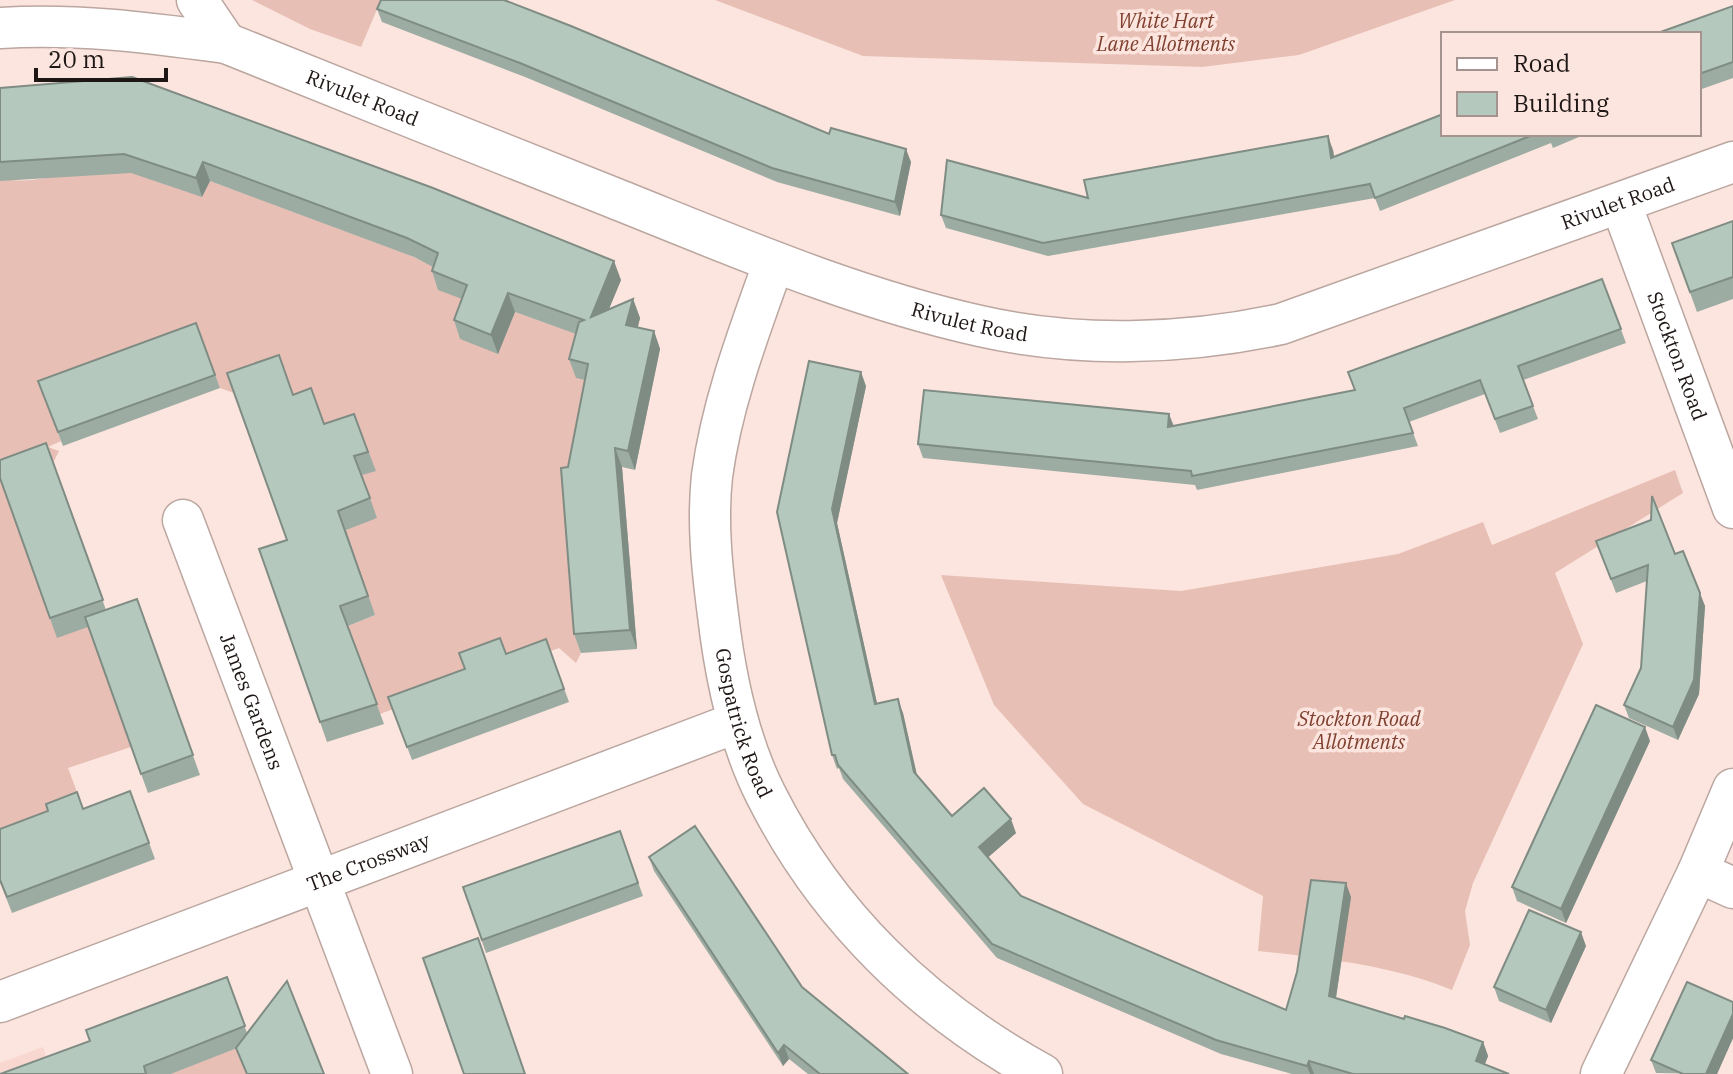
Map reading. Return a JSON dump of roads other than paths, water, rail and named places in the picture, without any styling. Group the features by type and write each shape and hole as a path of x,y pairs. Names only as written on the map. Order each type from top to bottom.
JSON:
{"street":[{"path":"197,0 226,43"},
{"name":"Rivulet Road","path":"0,28 52,25 226,43 774,262 901,306 983,327 1097,340 1232,335 1281,324 1733,162"},
{"name":"Stockton Road","path":"1621,204 1733,508"},
{"name":"Gospatrick Road","path":"774,262 741,354 724,415 712,477 710,527 715,595 722,652 738,722 764,793 796,848 839,908 887,962 933,1004 1042,1074"},
{"name":"James Gardens","path":"183,520 392,1074"},
{"name":"The Crossway","path":"0,1002 738,722"},
{"path":"1601,1074 1715,880 1733,789"}],"park label":[{"name":"White Hart Lane Allotments","path":"1166,32"},
{"name":"Stockton Road Allotments","path":"1359,730"}]}
